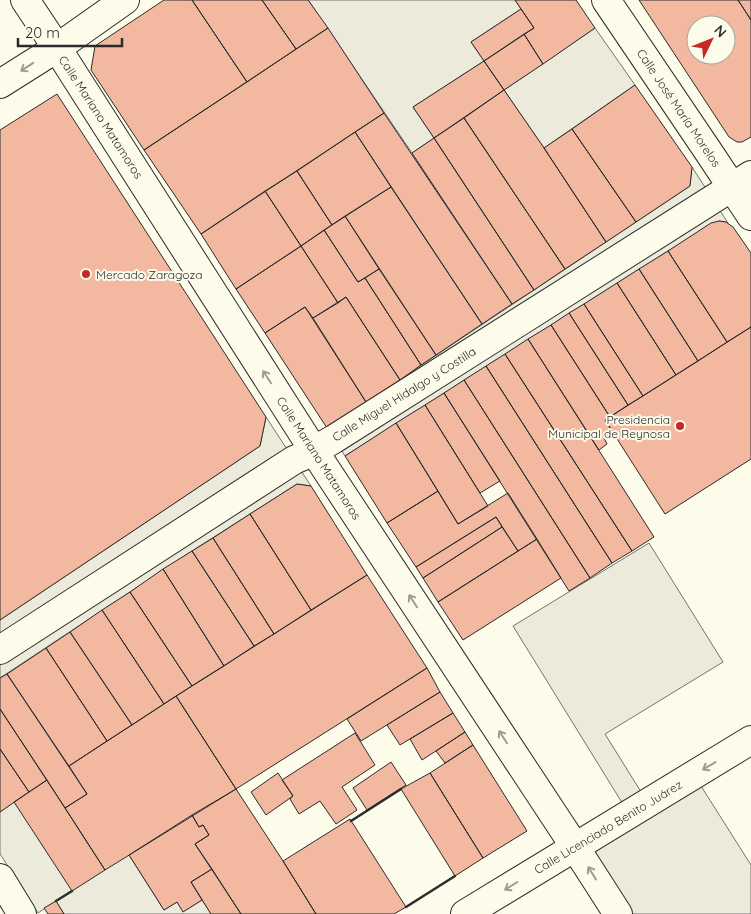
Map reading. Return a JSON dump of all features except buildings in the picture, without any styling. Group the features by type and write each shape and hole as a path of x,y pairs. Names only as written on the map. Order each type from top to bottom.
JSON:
{"street":[{"name":"Calle Mariano Matamoros","path":"25,0 314,451 618,914"},
{"path":"0,84 57,48 125,0"},
{"name":"Calle José María Morelos","path":"606,0 741,180 751,216"},
{"name":"Calle Miguel Hidalgo y Costilla","path":"0,650 294,460 314,451 342,434 741,180"},
{"name":"Calle Licenciado Benito Juárez","path":"465,914 751,740"},
{"path":"0,878 22,914"}],"shaded area":[{"path":"308,0 515,0 521,9 471,42 484,61 413,107 434,138 412,153"},
{"path":"595,28 635,85 544,148 504,90"},
{"path":"692,167 728,223 719,221 668,251 345,456 327,428 690,186"},
{"path":"266,417 311,486 297,484 0,678 0,620 260,446"},
{"path":"649,543 723,662 605,734 648,803 694,775 751,865 751,914 618,914 575,847 629,814 513,626"},
{"path":"14,802 129,855 164,910 177,902 184,911 202,900 211,914 64,914 56,901 38,913 0,854 0,812"}],"wall":[{"path":"351,821 401,789"},
{"path":"406,907 455,876"},
{"path":"56,901 72,891"}],"place":[{"name":"Mercado Zaragoza","path":"86,274"},
{"name":"Presidencia Municipal de Reynosa","path":"680,426"}]}
